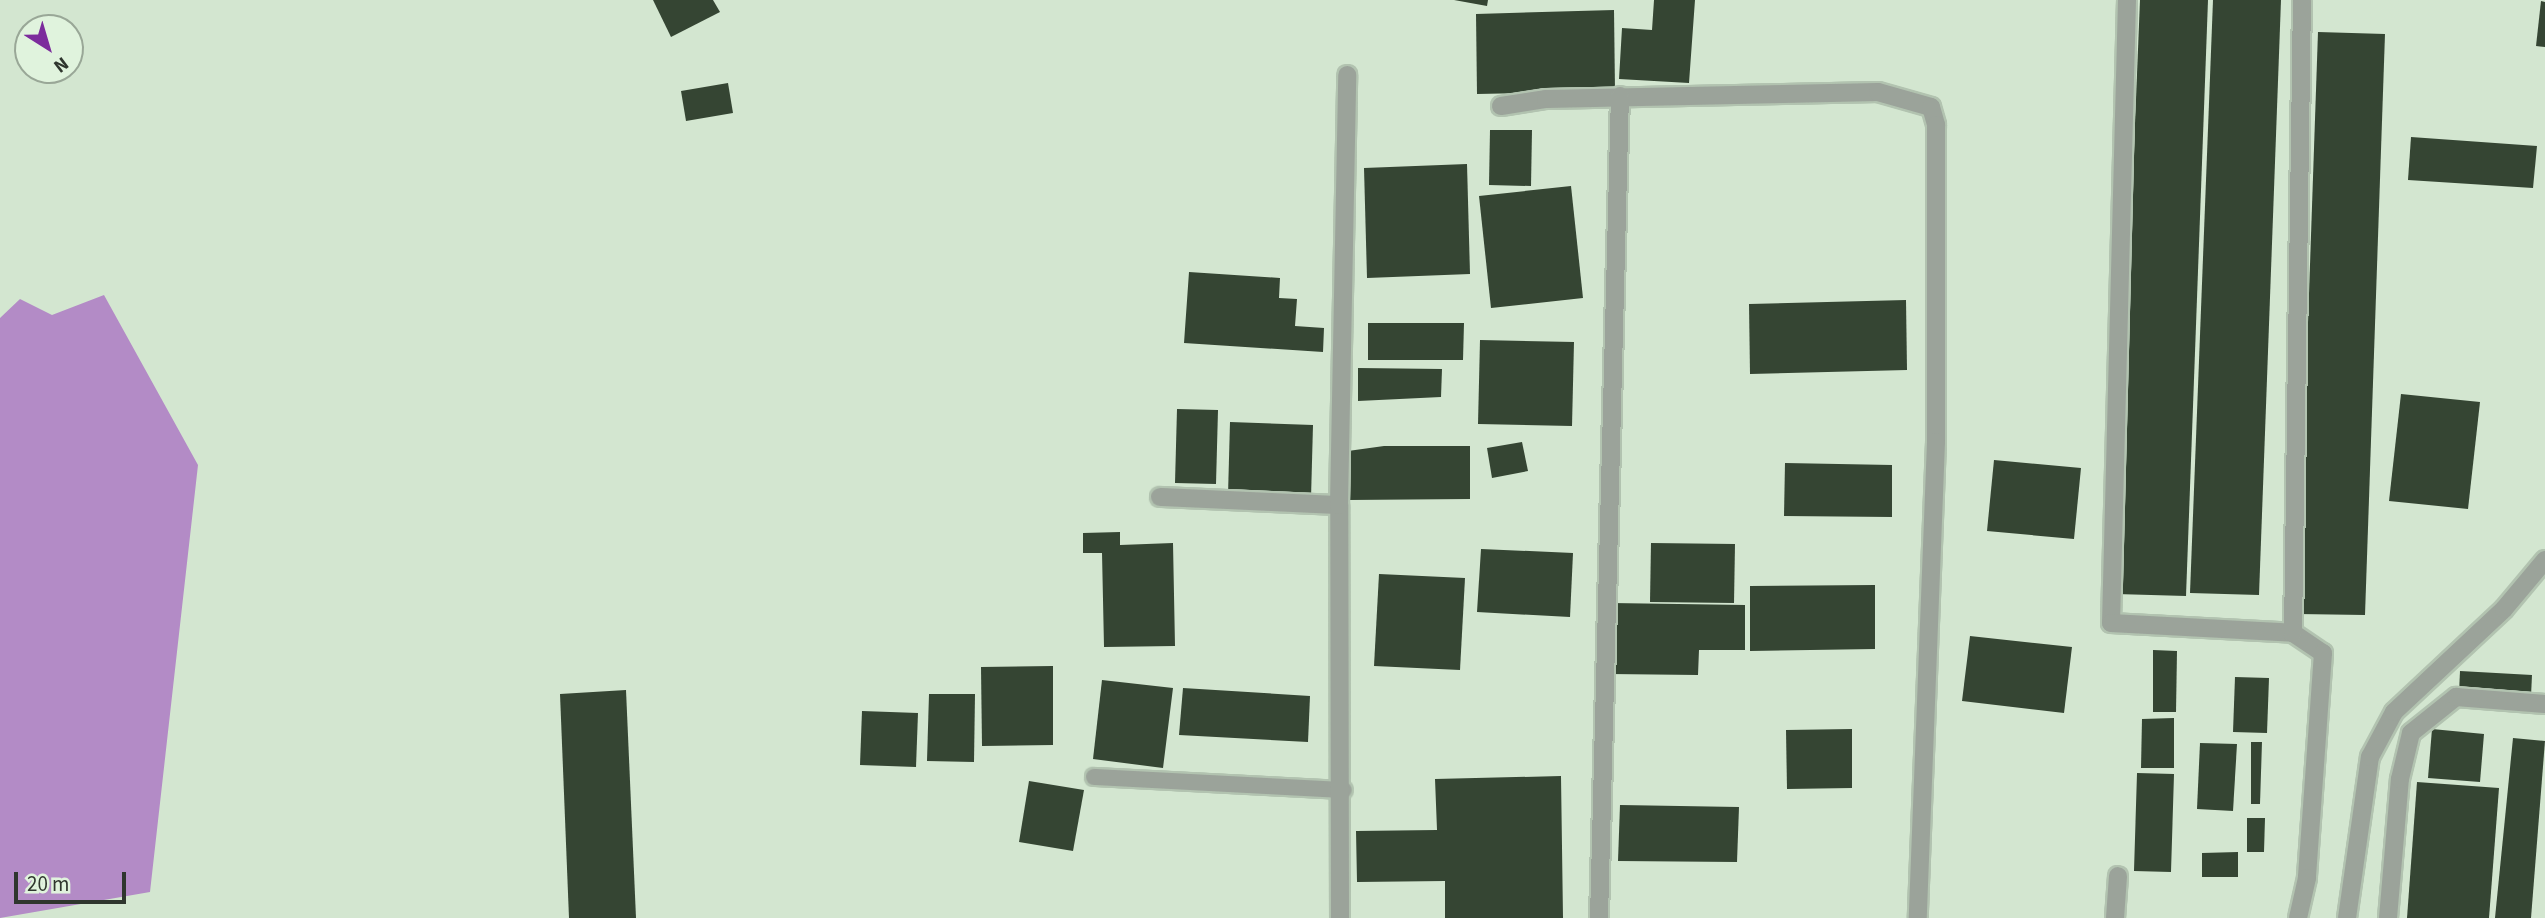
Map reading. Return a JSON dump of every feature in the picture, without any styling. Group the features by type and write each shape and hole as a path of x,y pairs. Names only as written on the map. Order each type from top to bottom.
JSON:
{"street":[{"path":"2127,0 2111,623 2293,633 2323,653 2326,678 2298,918"},
{"path":"2293,633 2302,0"},
{"path":"1340,918 1344,790 1339,505 1347,75"},
{"path":"1501,106 1619,96 1878,92 1931,107 1937,125 1936,442 1918,918"},
{"path":"1599,918 1619,96"},
{"path":"1160,497 1339,505"},
{"path":"2347,918 2371,757 2394,712 2504,609 2545,560"},
{"path":"2388,918 2401,769 2411,733 2456,697 2545,704"},
{"path":"2115,918 2118,876"}],"lane":[{"path":"1094,777 1344,790"}],"shaded area":[{"path":"104,295 198,465 150,892 0,918 0,318 20,299 52,315"}],"building":[{"path":"653,0 713,0 720,12 671,37"},
{"path":"1454,0 1488,0 1487,6"},
{"path":"1654,0 1695,0 1689,83 1619,79 1622,28 1652,30"},
{"path":"2140,0 2208,0 2186,596 2116,594"},
{"path":"2213,0 2281,0 2259,595 2190,593"},
{"path":"2541,1 2545,2 2545,47 2536,46"},
{"path":"1614,10 1615,91 1477,94 1476,14"},
{"path":"2318,32 2385,34 2365,615 2298,614"},
{"path":"728,83 733,113 686,121 681,91"},
{"path":"1490,130 1532,130 1531,186 1489,185"},
{"path":"2411,137 2537,146 2533,188 2408,180"},
{"path":"1467,164 1470,274 1367,278 1364,168"},
{"path":"1571,186 1583,298 1491,308 1479,196"},
{"path":"1189,272 1280,278 1279,298 1297,299 1295,326 1324,328 1323,352 1184,343"},
{"path":"1906,300 1907,370 1750,374 1749,304"},
{"path":"1368,323 1464,323 1463,360 1368,360"},
{"path":"1480,340 1574,342 1572,426 1478,424"},
{"path":"1358,368 1442,369 1441,397 1358,401"},
{"path":"2401,394 2480,402 2468,509 2389,501"},
{"path":"1177,409 1218,410 1216,484 1175,483"},
{"path":"1230,422 1313,425 1311,498 1228,495"},
{"path":"1522,442 1528,471 1492,478 1487,448"},
{"path":"1384,446 1470,446 1470,499 1348,500 1348,451"},
{"path":"1994,460 2081,468 2074,539 1987,531"},
{"path":"1785,463 1892,465 1892,517 1784,516"},
{"path":"1120,532 1120,545 1173,543 1175,646 1104,647 1102,553 1083,553 1083,533"},
{"path":"1651,543 1735,544 1734,603 1650,602"},
{"path":"1481,549 1573,553 1570,617 1477,612"},
{"path":"1379,574 1465,578 1460,670 1374,666"},
{"path":"1875,585 1875,649 1750,651 1750,586"},
{"path":"1611,603 1745,605 1745,650 1699,650 1698,675 1610,674"},
{"path":"1970,636 2072,647 2064,713 1962,701"},
{"path":"2153,650 2177,651 2176,712 2153,712"},
{"path":"1053,666 1053,745 982,746 981,667"},
{"path":"2460,671 2532,675 2531,696 2459,693"},
{"path":"2235,677 2269,678 2267,733 2233,732"},
{"path":"1102,680 1173,688 1163,768 1093,759"},
{"path":"1183,688 1310,696 1308,742 1179,735"},
{"path":"626,690 636,918 569,918 560,694"},
{"path":"929,694 975,694 974,762 927,761"},
{"path":"862,711 918,713 916,767 860,765"},
{"path":"2174,718 2174,768 2141,768 2142,719"},
{"path":"1852,729 1852,788 1787,789 1786,730"},
{"path":"2432,729 2484,734 2480,782 2428,778"},
{"path":"2513,738 2545,741 2531,918 2495,918"},
{"path":"2251,742 2262,742 2260,804 2251,804"},
{"path":"2200,743 2237,744 2233,811 2197,809"},
{"path":"2137,773 2174,774 2171,872 2134,871"},
{"path":"1561,776 1563,918 1445,918 1445,881 1357,882 1356,831 1437,830 1435,779"},
{"path":"1029,781 1084,790 1073,851 1019,842"},
{"path":"2417,782 2499,788 2489,918 2407,918"},
{"path":"1620,805 1739,807 1737,862 1618,861"},
{"path":"2247,818 2265,818 2264,852 2247,852"},
{"path":"2238,852 2238,877 2202,877 2202,853"}]}
